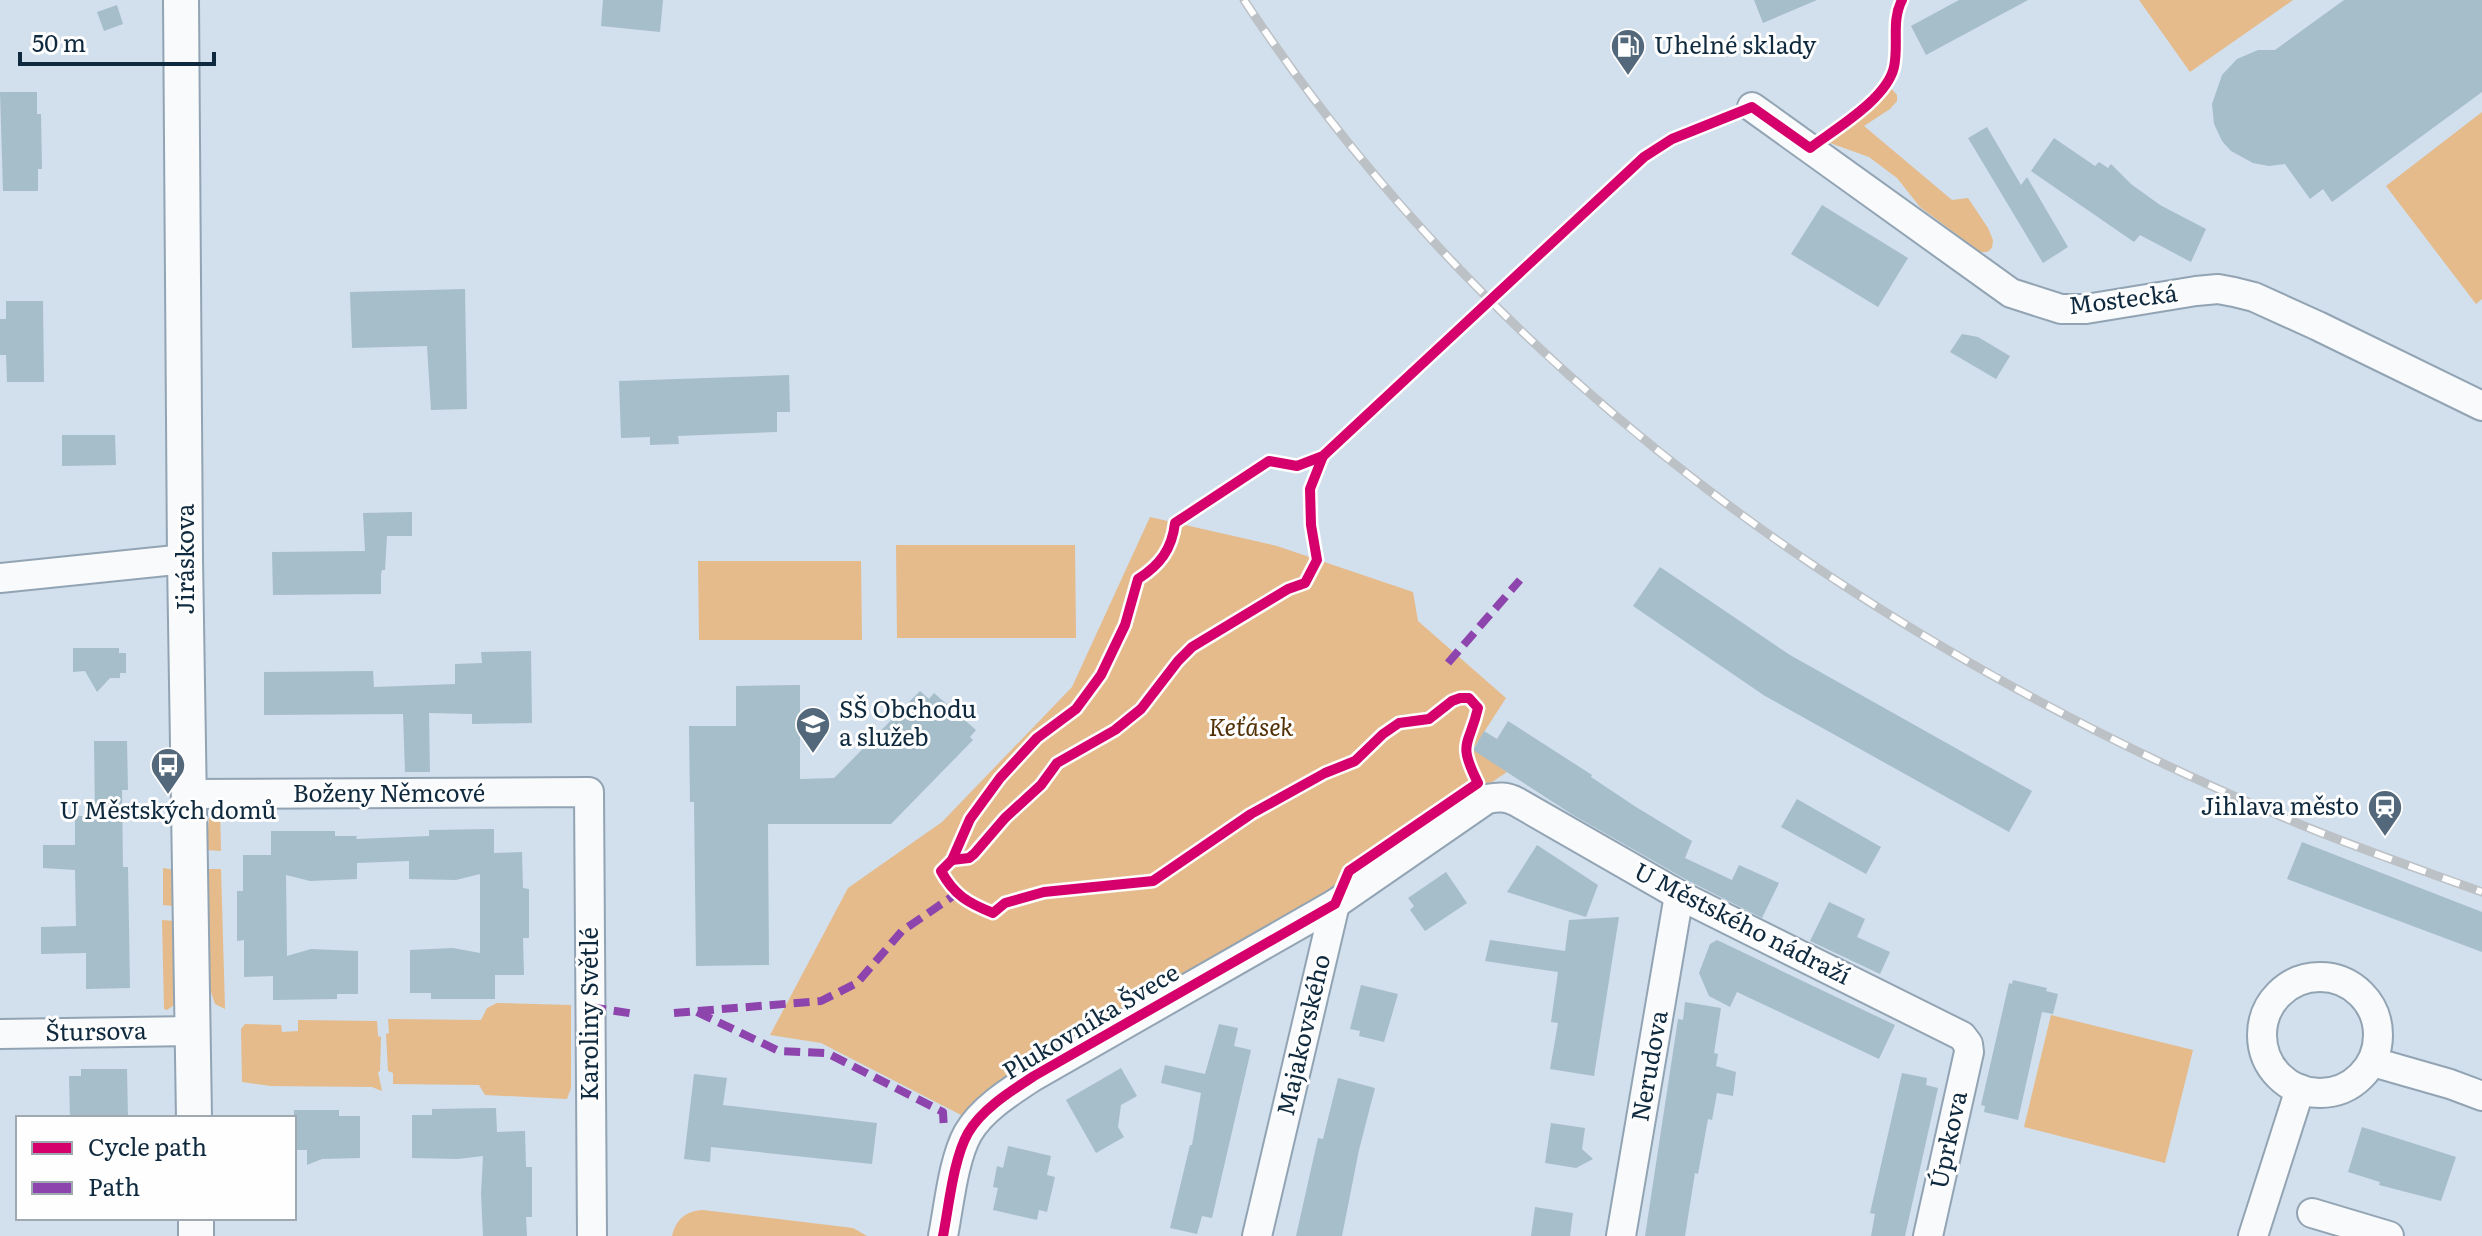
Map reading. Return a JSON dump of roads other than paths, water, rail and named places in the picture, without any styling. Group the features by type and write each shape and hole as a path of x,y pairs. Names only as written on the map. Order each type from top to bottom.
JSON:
{"main road":[{"name":"Jiráskova","path":"181,0 185,559 194,1116"}],"street":[{"name":"Mostecká","path":"1752,107 2011,293 2061,309 2086,309 2196,291 2218,289 2234,292 2254,297 2318,326 2482,406"},
{"path":"0,578 185,559"},
{"name":"Boženy Němcové","path":"189,794 589,792"},
{"name":"Karoliny Světlé","path":"589,792 592,1236"},
{"name":"U Městského nádraží","path":"1335,904 1487,799 1509,797 1679,895 1950,1030 1968,1044"},
{"name":"Nerudova","path":"1621,1236 1679,895"},
{"name":"Plukovníka Švece","path":"943,1236 968,1133 991,1107 1034,1076 1335,904"},
{"name":"Majakovského","path":"1257,1236 1335,904"},
{"path":"2323,976 2342,981 2359,991 2371,1006 2378,1024 2376,1052 2361,1078 2345,1088 2326,1094 2307,1093 2289,1085 2274,1072 2265,1056 2261,1037 2264,1017 2273,1000 2286,986 2304,978 2323,976"},
{"name":"Štursova","path":"0,1034 193,1031"},
{"name":"Úprkova","path":"1928,1236 1969,1052 1968,1044"},
{"path":"2376,1052 2482,1096"},
{"path":"2253,1236 2300,1089"},
{"path":"2312,1213 2389,1236"}],"railway":[{"path":"1244,0 1344,138 1455,265 1576,381 1706,488 1843,585 1987,673 2137,751 2292,821 2482,892"}],"place":[{"name":"Uhelné sklady","path":"1628,77"},
{"name":"SŠ Obchodu a služeb","path":"813,755"},
{"name":"U Městských domů","path":"168,796"},
{"name":"Jihlava město","path":"2385,838"}],"park label":[{"name":"Keťásek","path":"1251,728"}]}
